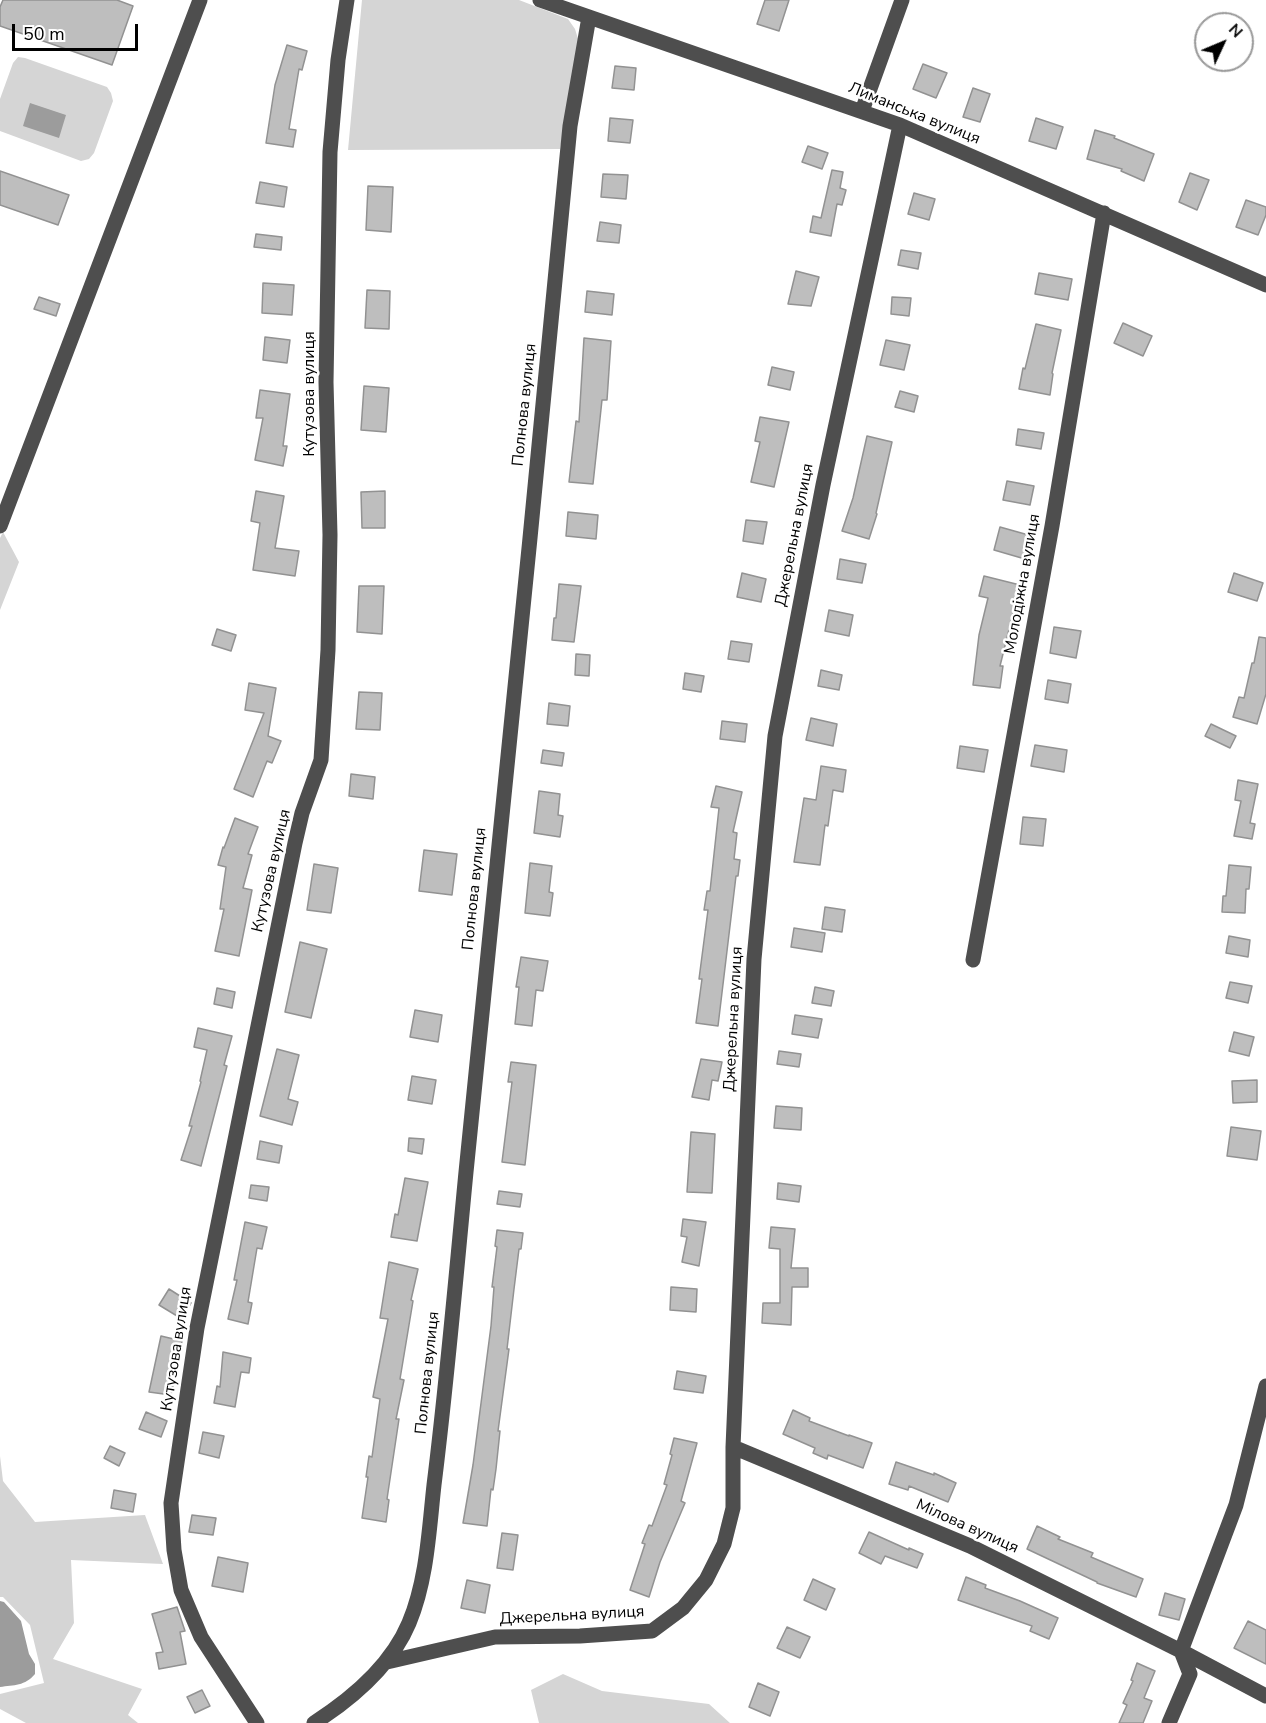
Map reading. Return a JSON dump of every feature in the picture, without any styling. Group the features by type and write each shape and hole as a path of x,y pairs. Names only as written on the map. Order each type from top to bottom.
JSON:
{"street":[{"path":"0,526 200,0"},
{"name":"Кутузова вулиця","path":"257,1723 201,1637 181,1590 174,1550 171,1503 197,1328 228,1168 295,843 302,813 321,760 330,574 326,382 330,152 346,0"},
{"name":"Лиманська вулиця","path":"540,0 900,125 1266,285"},
{"path":"862,111 902,0"},
{"name":"Полнова вулиця","path":"314,1723 334,1710 387,1662 409,1624 418,1595 425,1556 439,1447 570,126 589,18"},
{"name":"Джерельна вулиця","path":"387,1662 495,1637 580,1636 652,1631 683,1608 695,1594 706,1580 724,1544 733,1508 733,1447 754,959 775,736 825,474 900,125"},
{"name":"Молодіжна вулиця","path":"973,960 1052,526 1104,213"},
{"path":"1169,1723 1190,1674 1181,1651 1236,1505 1266,1386"},
{"name":"Мілова вулиця","path":"733,1447 970,1545 1266,1696"}],"shaded area":[{"path":"362,0 519,0 568,19 575,29 579,42 560,149 348,150"},
{"path":"18,57 107,87 113,101 94,153 89,159 81,161 0,131 0,99 13,63"},
{"path":"30,103 66,115 59,138 23,126"},
{"path":"3,532 19,562 0,610 0,538"},
{"path":"0,1456 3,1481 35,1522 145,1515 163,1564 71,1560 74,1623 53,1659 142,1689 128,1715 138,1723 26,1723 0,1709 0,1694 44,1683 30,1625 3,1597 0,1597"},
{"path":"0,1601 4,1602 21,1621 29,1654 35,1664 35,1674 23,1683 0,1687"},
{"path":"563,1674 602,1691 709,1704 730,1723 539,1723 531,1690"}],"building":[{"path":"3,0 117,0 133,6 112,65 0,26 0,7"},
{"path":"765,0 789,0 779,31 757,24"},
{"path":"287,45 307,51 302,70 299,69 289,129 296,130 293,147 266,143 275,85"},
{"path":"923,64 947,73 936,98 913,89"},
{"path":"615,66 636,68 634,90 612,88"},
{"path":"973,88 990,94 980,122 963,117"},
{"path":"610,118 633,120 630,143 608,141"},
{"path":"1036,118 1063,127 1056,149 1029,141"},
{"path":"1095,130 1115,136 1114,138 1154,154 1144,181 1121,171 1122,169 1087,159"},
{"path":"808,146 828,153 822,169 802,162"},
{"path":"832,170 843,172 840,188 846,190 842,205 837,204 831,236 810,232 813,216 821,218"},
{"path":"0,171 69,195 58,225 0,205"},
{"path":"1190,173 1209,180 1197,210 1179,202"},
{"path":"603,174 628,175 626,199 601,197"},
{"path":"260,182 287,187 284,207 256,203"},
{"path":"368,186 393,187 391,232 366,230"},
{"path":"914,193 935,199 929,220 908,214"},
{"path":"1246,200 1266,207 1266,215 1258,235 1236,227"},
{"path":"600,222 621,225 619,243 597,241"},
{"path":"256,234 282,237 281,250 254,247"},
{"path":"901,250 921,253 918,269 898,265"},
{"path":"796,271 819,277 811,306 788,304"},
{"path":"1039,273 1072,279 1068,300 1035,294"},
{"path":"263,283 294,285 292,315 262,313"},
{"path":"367,290 390,291 389,329 365,328"},
{"path":"587,291 614,294 612,315 585,312"},
{"path":"39,297 60,304 56,316 34,309"},
{"path":"892,297 911,298 909,316 891,314"},
{"path":"1123,323 1152,336 1143,356 1114,343"},
{"path":"1036,324 1061,330 1050,395 1019,389"},
{"path":"265,337 290,340 287,363 263,360"},
{"path":"584,338 611,341 607,400 602,400 593,484 569,482 576,421 579,422"},
{"path":"886,340 910,345 904,370 880,365"},
{"path":"772,367 794,372 790,390 768,385"},
{"path":"364,386 389,388 386,432 361,430"},
{"path":"260,390 290,394 283,446 287,446 283,466 255,460 263,418 256,418"},
{"path":"900,391 918,396 914,412 895,407"},
{"path":"760,417 789,422 774,487 751,482 760,442 755,441"},
{"path":"1018,429 1044,433 1041,449 1016,445"},
{"path":"867,436 892,442 877,514 869,539 842,531 853,498"},
{"path":"1007,481 1034,486 1030,505 1003,500"},
{"path":"256,491 284,496 275,548 299,551 295,576 253,570 260,523 251,521"},
{"path":"385,491 385,528 362,528 361,492"},
{"path":"568,512 598,515 596,539 566,536"},
{"path":"746,520 767,522 763,544 743,541"},
{"path":"1000,527 1032,536 1025,559 994,550"},
{"path":"840,559 866,564 862,583 837,579"},
{"path":"742,573 766,579 761,602 737,597"},
{"path":"1234,573 1263,583 1257,601 1228,592"},
{"path":"984,576 1020,585 1000,666 1003,666 1000,688 973,685 979,635 988,598 979,596"},
{"path":"559,584 581,586 574,642 552,640"},
{"path":"359,586 384,586 382,634 357,632"},
{"path":"829,610 853,615 849,636 825,631"},
{"path":"1054,627 1081,631 1076,658 1050,653"},
{"path":"217,629 236,635 231,651 212,645"},
{"path":"1259,637 1266,638 1266,694 1257,724 1233,717 1239,697 1244,698"},
{"path":"731,641 752,644 749,662 728,659"},
{"path":"576,654 590,655 589,676 575,675"},
{"path":"821,670 842,675 839,690 818,686"},
{"path":"685,673 704,676 701,692 683,689"},
{"path":"1048,680 1071,684 1068,703 1045,699"},
{"path":"249,683 276,688 268,736 281,741 272,763 267,761 253,797 234,789 264,713 245,710"},
{"path":"359,692 382,693 380,730 356,729"},
{"path":"549,703 570,706 568,726 547,724"},
{"path":"811,718 837,724 833,746 806,740"},
{"path":"722,721 747,724 745,742 720,739"},
{"path":"1211,724 1236,736 1230,748 1205,736"},
{"path":"1035,745 1067,750 1064,772 1031,766"},
{"path":"960,746 988,750 984,772 957,768"},
{"path":"543,750 564,753 562,766 541,763"},
{"path":"821,766 846,770 843,792 833,790 828,826 825,825 820,865 794,862 804,798 816,800"},
{"path":"351,774 375,777 373,799 349,796"},
{"path":"1238,780 1258,784 1250,823 1255,824 1252,839 1234,836 1241,801 1235,800"},
{"path":"716,786 742,792 733,832 737,833 734,859 740,860 738,876 736,876 718,1026 696,1023 708,910 704,910 707,891 710,891 719,808 711,807"},
{"path":"539,791 560,794 558,815 563,816 560,837 534,833"},
{"path":"1023,817 1046,819 1043,846 1020,844"},
{"path":"235,818 258,827 248,854 252,855 243,888 252,890 239,956 215,951 224,909 220,909 226,867 218,865"},
{"path":"424,850 457,854 452,895 419,891"},
{"path":"530,863 552,866 549,892 553,893 550,916 525,913"},
{"path":"314,864 338,868 331,913 307,910"},
{"path":"1229,865 1251,867 1249,889 1246,889 1245,913 1222,912"},
{"path":"825,907 845,910 842,932 822,929"},
{"path":"794,928 825,933 822,952 791,947"},
{"path":"1229,936 1250,940 1248,957 1226,953"},
{"path":"300,942 327,949 311,1018 285,1012"},
{"path":"521,957 548,961 543,991 536,990 532,1026 515,1024 519,987 516,987"},
{"path":"1230,982 1252,986 1248,1003 1226,998"},
{"path":"815,987 834,991 831,1006 812,1003"},
{"path":"217,988 235,992 232,1008 214,1004"},
{"path":"415,1010 442,1015 438,1042 410,1037"},
{"path":"795,1015 822,1019 818,1038 792,1034"},
{"path":"198,1028 232,1036 224,1065 227,1066 201,1166 181,1160 192,1126 189,1126 207,1050 194,1047"},
{"path":"1234,1032 1254,1037 1249,1056 1229,1051"},
{"path":"277,1049 299,1055 288,1099 298,1102 292,1125 260,1116"},
{"path":"779,1051 801,1054 799,1067 777,1064"},
{"path":"701,1059 722,1062 718,1081 712,1080 709,1100 692,1097"},
{"path":"511,1062 536,1065 525,1165 502,1162 512,1082 508,1082"},
{"path":"412,1076 436,1080 432,1104 408,1100"},
{"path":"1257,1080 1257,1102 1233,1103 1232,1081"},
{"path":"776,1106 802,1108 801,1130 774,1128"},
{"path":"1231,1127 1261,1131 1257,1160 1227,1156"},
{"path":"691,1132 715,1134 712,1193 687,1192"},
{"path":"409,1138 424,1139 422,1154 408,1151"},
{"path":"260,1141 282,1146 279,1163 257,1159"},
{"path":"405,1178 428,1182 417,1241 391,1237"},
{"path":"778,1183 801,1186 799,1202 777,1199"},
{"path":"251,1185 269,1187 267,1201 249,1198"},
{"path":"499,1191 522,1194 520,1207 497,1204"},
{"path":"683,1219 706,1222 699,1266 682,1262 687,1237 681,1236"},
{"path":"245,1222 267,1227 262,1249 257,1248 248,1302 252,1303 248,1324 228,1319 237,1280 234,1280"},
{"path":"771,1227 795,1229 791,1268 808,1268 808,1287 792,1287 791,1325 762,1323 763,1303 780,1303 780,1249 769,1248"},
{"path":"497,1230 523,1233 514,1289 496,1469 493,1490 491,1489 487,1526 463,1523 491,1326"},
{"path":"389,1262 418,1269 411,1300 413,1301 400,1379 404,1380 396,1419 399,1419 387,1499 389,1500 386,1522 362,1518 369,1456 372,1457 380,1399 373,1397 388,1319 380,1318"},
{"path":"671,1287 697,1289 696,1312 670,1310"},
{"path":"169,1289 191,1303 182,1319 159,1305"},
{"path":"161,1336 182,1341 171,1395 149,1392"},
{"path":"223,1352 251,1358 249,1373 241,1372 235,1407 214,1403 217,1386 220,1387"},
{"path":"677,1371 706,1376 703,1393 674,1389"},
{"path":"793,1410 810,1418 809,1421 872,1443 863,1468 828,1455 827,1459 813,1453 815,1448 783,1434"},
{"path":"146,1412 167,1421 161,1437 139,1429"},
{"path":"203,1432 224,1436 219,1458 199,1453"},
{"path":"674,1438 697,1443 681,1501 685,1503 660,1562 649,1597 630,1590 645,1544 642,1543 649,1525 652,1526 667,1485 664,1484"},
{"path":"110,1446 125,1453 119,1466 104,1458"},
{"path":"896,1462 934,1475 934,1473 956,1483 948,1502 909,1486 908,1490 889,1484"},
{"path":"114,1490 136,1494 133,1512 111,1508"},
{"path":"192,1515 216,1518 213,1535 189,1532"},
{"path":"1037,1526 1060,1537 1058,1539 1093,1553 1091,1557 1143,1579 1136,1597 1097,1583 1027,1549"},
{"path":"869,1532 923,1554 917,1568 885,1556 881,1564 859,1553"},
{"path":"502,1533 518,1535 513,1570 497,1568"},
{"path":"218,1557 248,1563 243,1592 212,1586"},
{"path":"966,1577 986,1585 985,1588 1058,1618 1049,1639 1030,1631 1032,1626 958,1600"},
{"path":"813,1579 835,1589 826,1610 804,1600"},
{"path":"467,1580 490,1585 485,1613 461,1608"},
{"path":"1165,1593 1185,1599 1179,1620 1159,1615"},
{"path":"177,1607 185,1631 180,1632 186,1664 159,1669 156,1653 163,1652 152,1614"},
{"path":"1248,1621 1266,1630 1266,1664 1234,1648"},
{"path":"787,1627 810,1637 800,1658 777,1648"},
{"path":"1137,1663 1155,1671 1144,1698 1152,1701 1143,1723 1119,1723 1127,1705 1123,1703 1133,1681 1131,1680"},
{"path":"758,1683 779,1692 770,1716 749,1707"},
{"path":"202,1690 210,1706 195,1713 187,1697"}]}
